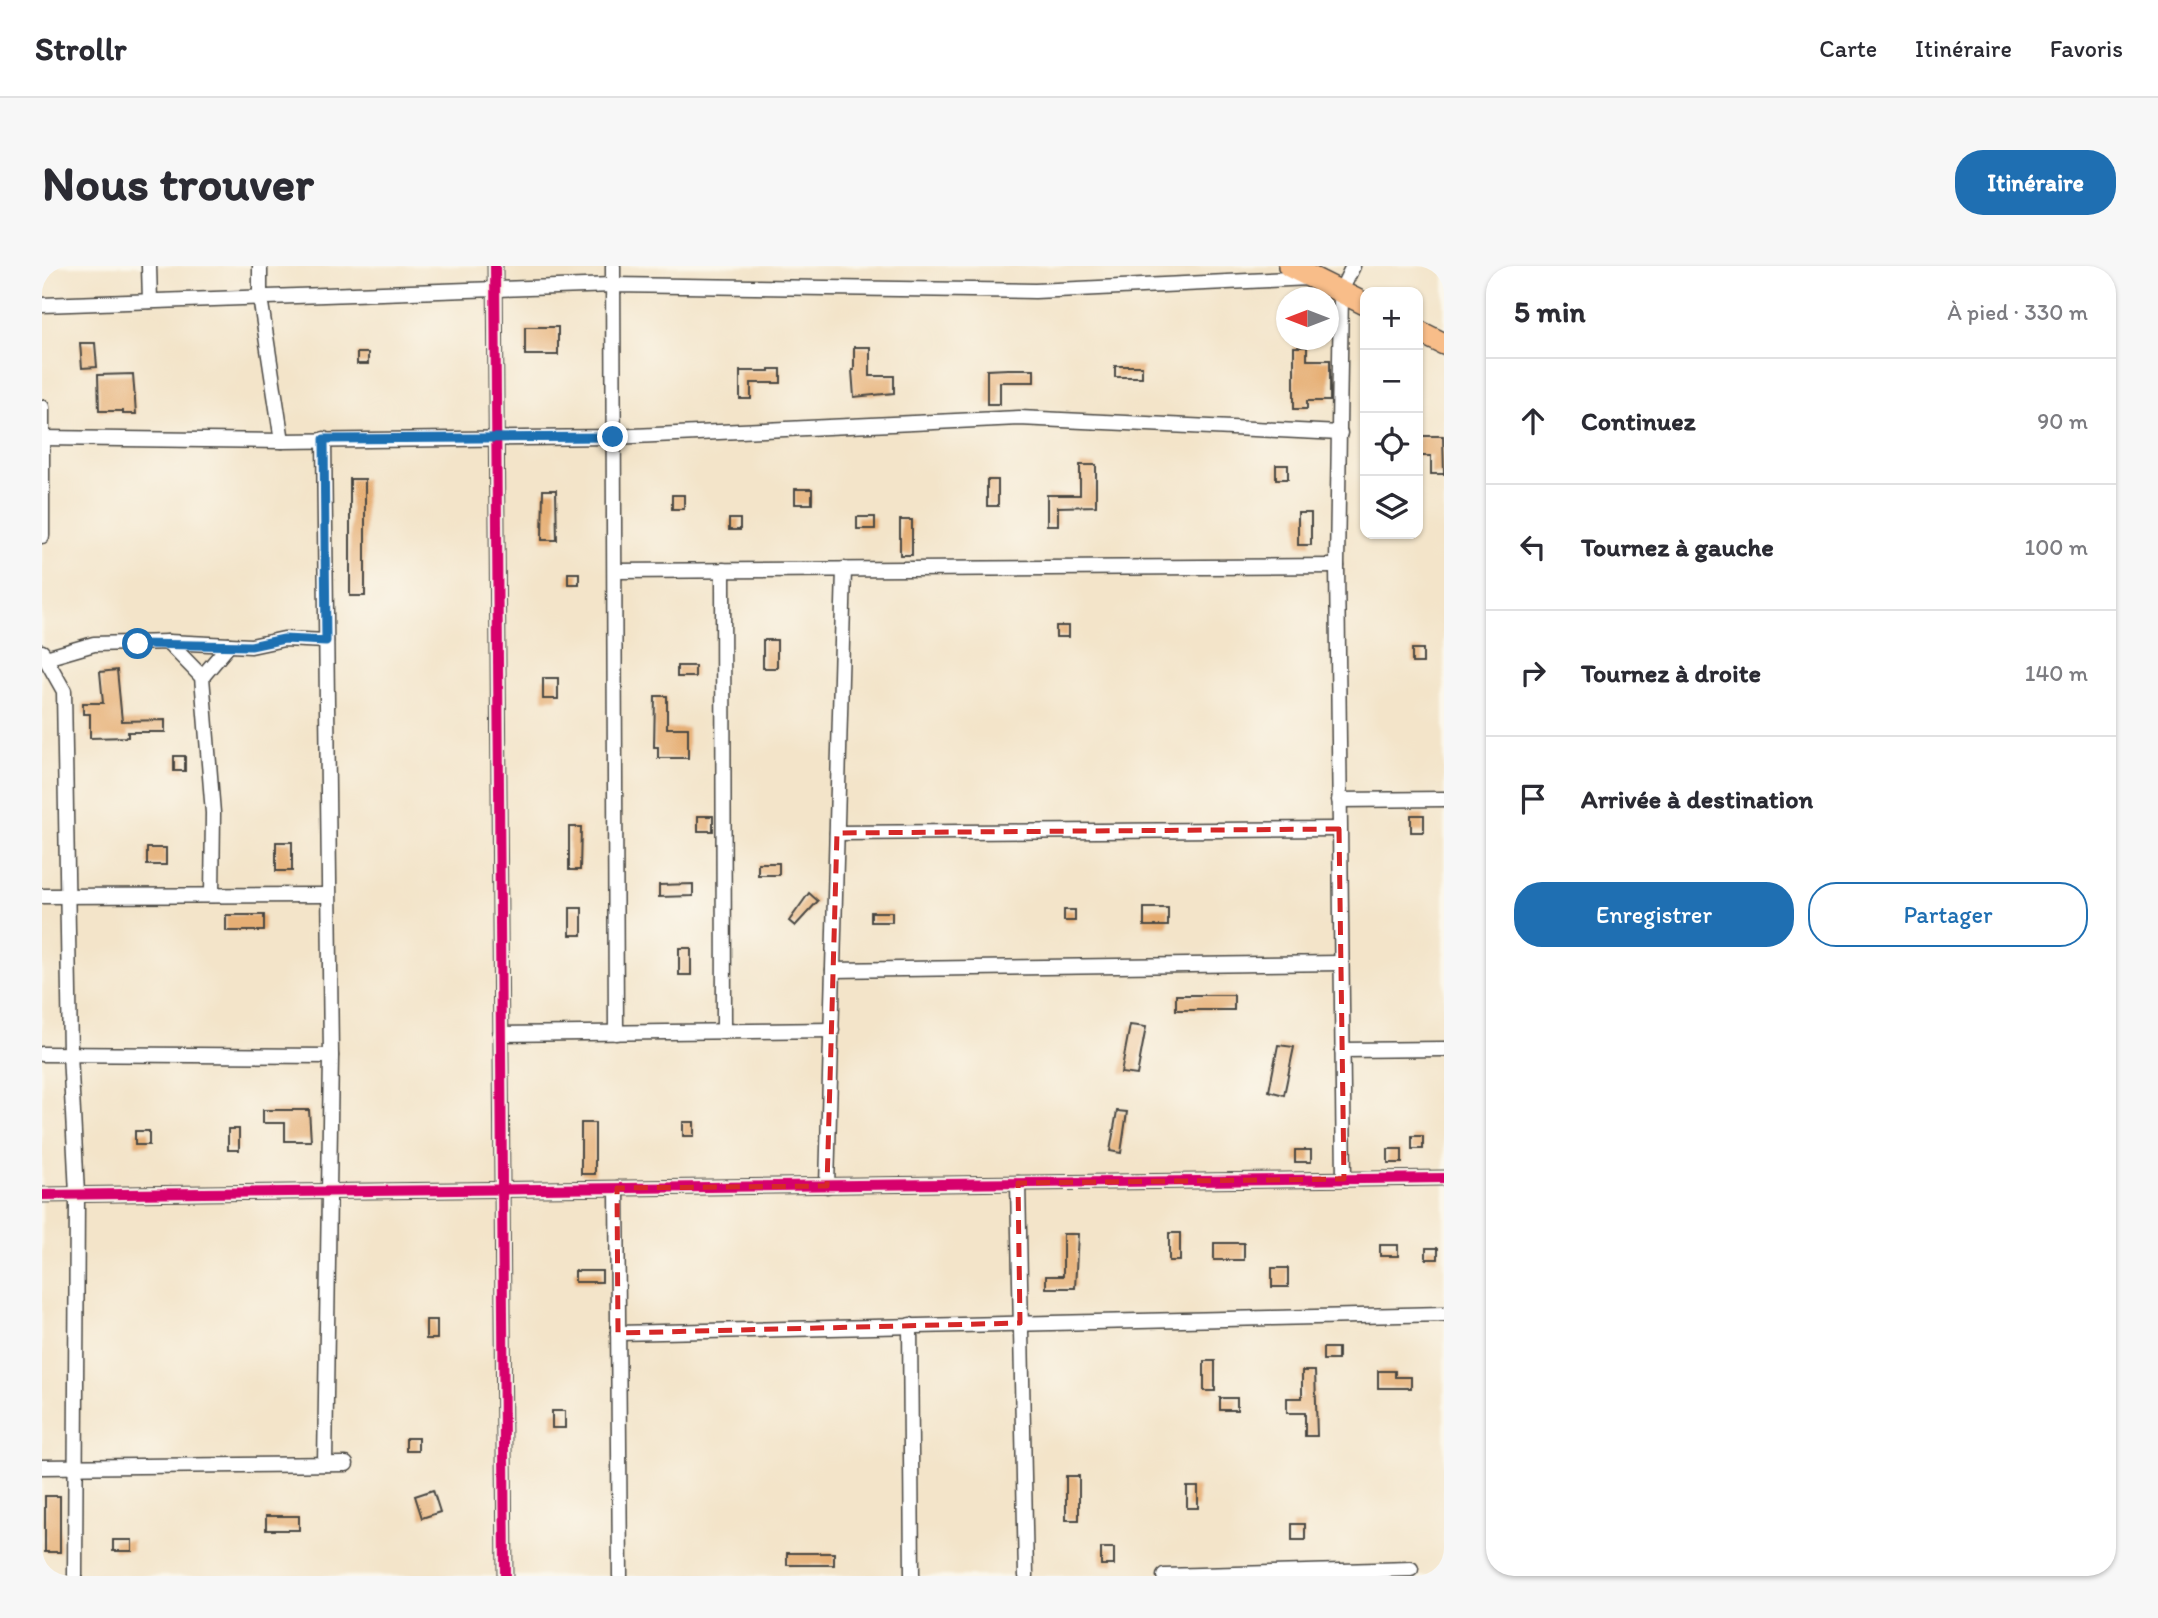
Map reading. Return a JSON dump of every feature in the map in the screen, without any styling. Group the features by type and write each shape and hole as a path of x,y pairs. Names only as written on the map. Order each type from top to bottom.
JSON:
{"main road":[{"path":"1289,266 1360,301"},
{"path":"1423,334 1444,344"}],"street":[{"path":"149,266 150,301"},
{"path":"260,266 260,297 282,441"},
{"path":"495,266 505,1576"},
{"path":"613,266 616,1033"},
{"path":"1344,1179 1337,566 1341,291 1353,266"},
{"path":"42,305 613,285 1035,291 1311,278"},
{"path":"42,407 42,536"},
{"path":"43,438 282,441 613,437 1019,418 1340,433"},
{"path":"324,439 331,1056 326,1464"},
{"path":"615,571 1337,566"},
{"path":"827,1186 844,569"},
{"path":"723,570 724,1032"},
{"path":"75,1576 76,1194 70,1054 64,691 44,655 94,645 168,642 251,646 296,638 326,641"},
{"path":"168,642 202,677 213,813 212,895"},
{"path":"202,677 229,645"},
{"path":"1339,800 1444,799"},
{"path":"837,833 1339,829"},
{"path":"42,896 329,895"},
{"path":"833,970 1341,962"},
{"path":"500,1034 832,1030"},
{"path":"1342,1050 1444,1049"},
{"path":"42,1054 331,1056"},
{"path":"42,1195 1444,1178"},
{"path":"1017,1183 1026,1576"},
{"path":"617,1188 620,1576"},
{"path":"618,1333 1444,1314"},
{"path":"910,1325 912,1576"},
{"path":"42,1467 346,1464"},
{"path":"1164,1576 1411,1569"}],"highlighted area":[{"path":"1339,829 1344,1179 1018,1183 1020,1323 618,1333 617,1188 827,1186 837,833"}],"building":[{"path":"525,327 558,327 558,355 525,355"},
{"path":"80,343 95,343 97,367 82,368"},
{"path":"854,347 870,347 870,376 894,376 894,393 854,397"},
{"path":"1294,350 1307,350 1307,360 1330,360 1330,401 1307,401 1307,409 1294,409"},
{"path":"357,353 368,353 368,364 357,364"},
{"path":"1115,366 1142,366 1142,377 1115,377"},
{"path":"781,369 781,383 751,383 751,399 740,399 740,371"},
{"path":"1034,369 1034,382 1000,382 1000,404 987,404 987,370"},
{"path":"133,374 136,414 99,411 98,375"},
{"path":"1423,436 1443,436 1444,474 1431,474 1431,456 1423,456"},
{"path":"1080,465 1096,465 1096,506 1058,507 1058,525 1047,525 1047,495 1080,495"},
{"path":"1276,465 1288,465 1288,479 1276,479"},
{"path":"350,479 365,479 365,596 350,596"},
{"path":"987,480 998,480 998,506 987,506"},
{"path":"795,489 812,489 812,504 795,504"},
{"path":"543,490 556,490 557,540 542,540"},
{"path":"672,495 684,495 684,509 672,509"},
{"path":"1298,513 1311,513 1311,545 1298,545"},
{"path":"857,517 875,517 875,529 857,529"},
{"path":"729,519 740,519 740,530 729,530"},
{"path":"900,520 912,520 912,555 900,555"},
{"path":"568,573 579,573 579,584 568,584"},
{"path":"1056,626 1068,626 1068,637 1056,637"},
{"path":"763,640 777,640 777,668 763,668"},
{"path":"1412,649 1423,649 1423,663 1412,663"},
{"path":"677,666 695,666 695,677 677,677"},
{"path":"117,670 122,721 165,720 165,732 128,732 128,737 90,738 90,714 83,714 83,703 103,703 100,672"},
{"path":"543,678 558,678 558,699 543,699"},
{"path":"655,696 667,696 667,728 688,728 688,758 658,758 658,747 654,747"},
{"path":"174,756 185,756 185,771 174,771"},
{"path":"1411,815 1424,815 1424,832 1411,832"},
{"path":"698,816 713,816 713,831 698,831"},
{"path":"569,827 581,827 580,870 569,870"},
{"path":"276,842 292,842 292,871 276,871"},
{"path":"147,848 166,848 166,865 147,865"},
{"path":"758,863 779,863 779,875 758,875"},
{"path":"693,884 693,896 659,897 659,885"},
{"path":"809,893 818,901 795,926 789,921"},
{"path":"570,908 582,908 582,935 570,935"},
{"path":"1144,908 1168,908 1168,926 1144,926"},
{"path":"1064,910 1075,910 1075,921 1064,921"},
{"path":"871,912 892,912 892,922 871,922"},
{"path":"226,915 264,915 264,931 226,931"},
{"path":"679,948 691,948 691,975 679,975"},
{"path":"1176,995 1234,995 1234,1010 1176,1010"},
{"path":"1130,1025 1146,1027 1137,1075 1121,1073"},
{"path":"1278,1045 1294,1047 1284,1095 1269,1091"},
{"path":"263,1110 309,1110 311,1141 285,1141 285,1123 263,1123"},
{"path":"1117,1111 1127,1112 1121,1153 1110,1151"},
{"path":"683,1122 694,1122 694,1136 683,1136"},
{"path":"581,1123 595,1123 595,1174 581,1174"},
{"path":"228,1129 239,1129 239,1150 228,1150"},
{"path":"135,1131 149,1131 149,1145 135,1145"},
{"path":"1412,1136 1423,1136 1423,1149 1412,1149"},
{"path":"1388,1149 1402,1149 1402,1163 1388,1163"},
{"path":"1295,1150 1311,1150 1311,1162 1295,1162"},
{"path":"1169,1233 1180,1233 1180,1261 1169,1261"},
{"path":"1063,1234 1078,1234 1075,1288 1046,1288 1046,1276 1063,1276"},
{"path":"1214,1243 1244,1243 1244,1260 1214,1260"},
{"path":"1380,1245 1398,1245 1398,1256 1380,1256"},
{"path":"1426,1248 1438,1248 1438,1259 1426,1259"},
{"path":"1272,1268 1288,1268 1288,1287 1272,1287"},
{"path":"575,1271 602,1271 602,1282 575,1282"},
{"path":"426,1320 437,1320 437,1339 426,1339"},
{"path":"1323,1348 1338,1348 1338,1360 1323,1360"},
{"path":"1204,1361 1215,1361 1215,1391 1204,1391"},
{"path":"1302,1371 1315,1371 1317,1436 1305,1436 1305,1413 1287,1413 1287,1398 1302,1398"},
{"path":"1378,1371 1395,1371 1395,1377 1411,1377 1411,1388 1378,1388"},
{"path":"1220,1398 1237,1398 1237,1410 1220,1410"},
{"path":"552,1411 565,1411 565,1428 552,1428"},
{"path":"406,1438 418,1438 418,1451 406,1451"},
{"path":"1066,1476 1079,1476 1079,1520 1066,1520"},
{"path":"1187,1487 1198,1487 1198,1508 1187,1508"},
{"path":"433,1490 440,1512 422,1518 415,1496"},
{"path":"45,1496 60,1496 60,1552 45,1552"},
{"path":"266,1516 299,1516 299,1530 266,1530"},
{"path":"1292,1524 1305,1524 1305,1540 1292,1540"},
{"path":"113,1540 132,1540 132,1551 113,1551"},
{"path":"1101,1548 1114,1548 1114,1565 1101,1565"},
{"path":"787,1553 834,1553 834,1565 787,1565"}],"cycle path":[{"path":"495,266 505,1576"},
{"path":"42,1195 1444,1178"}],"route":[{"path":"138,644 168,642 251,646 296,638 326,641 324,439 613,437"}]}
